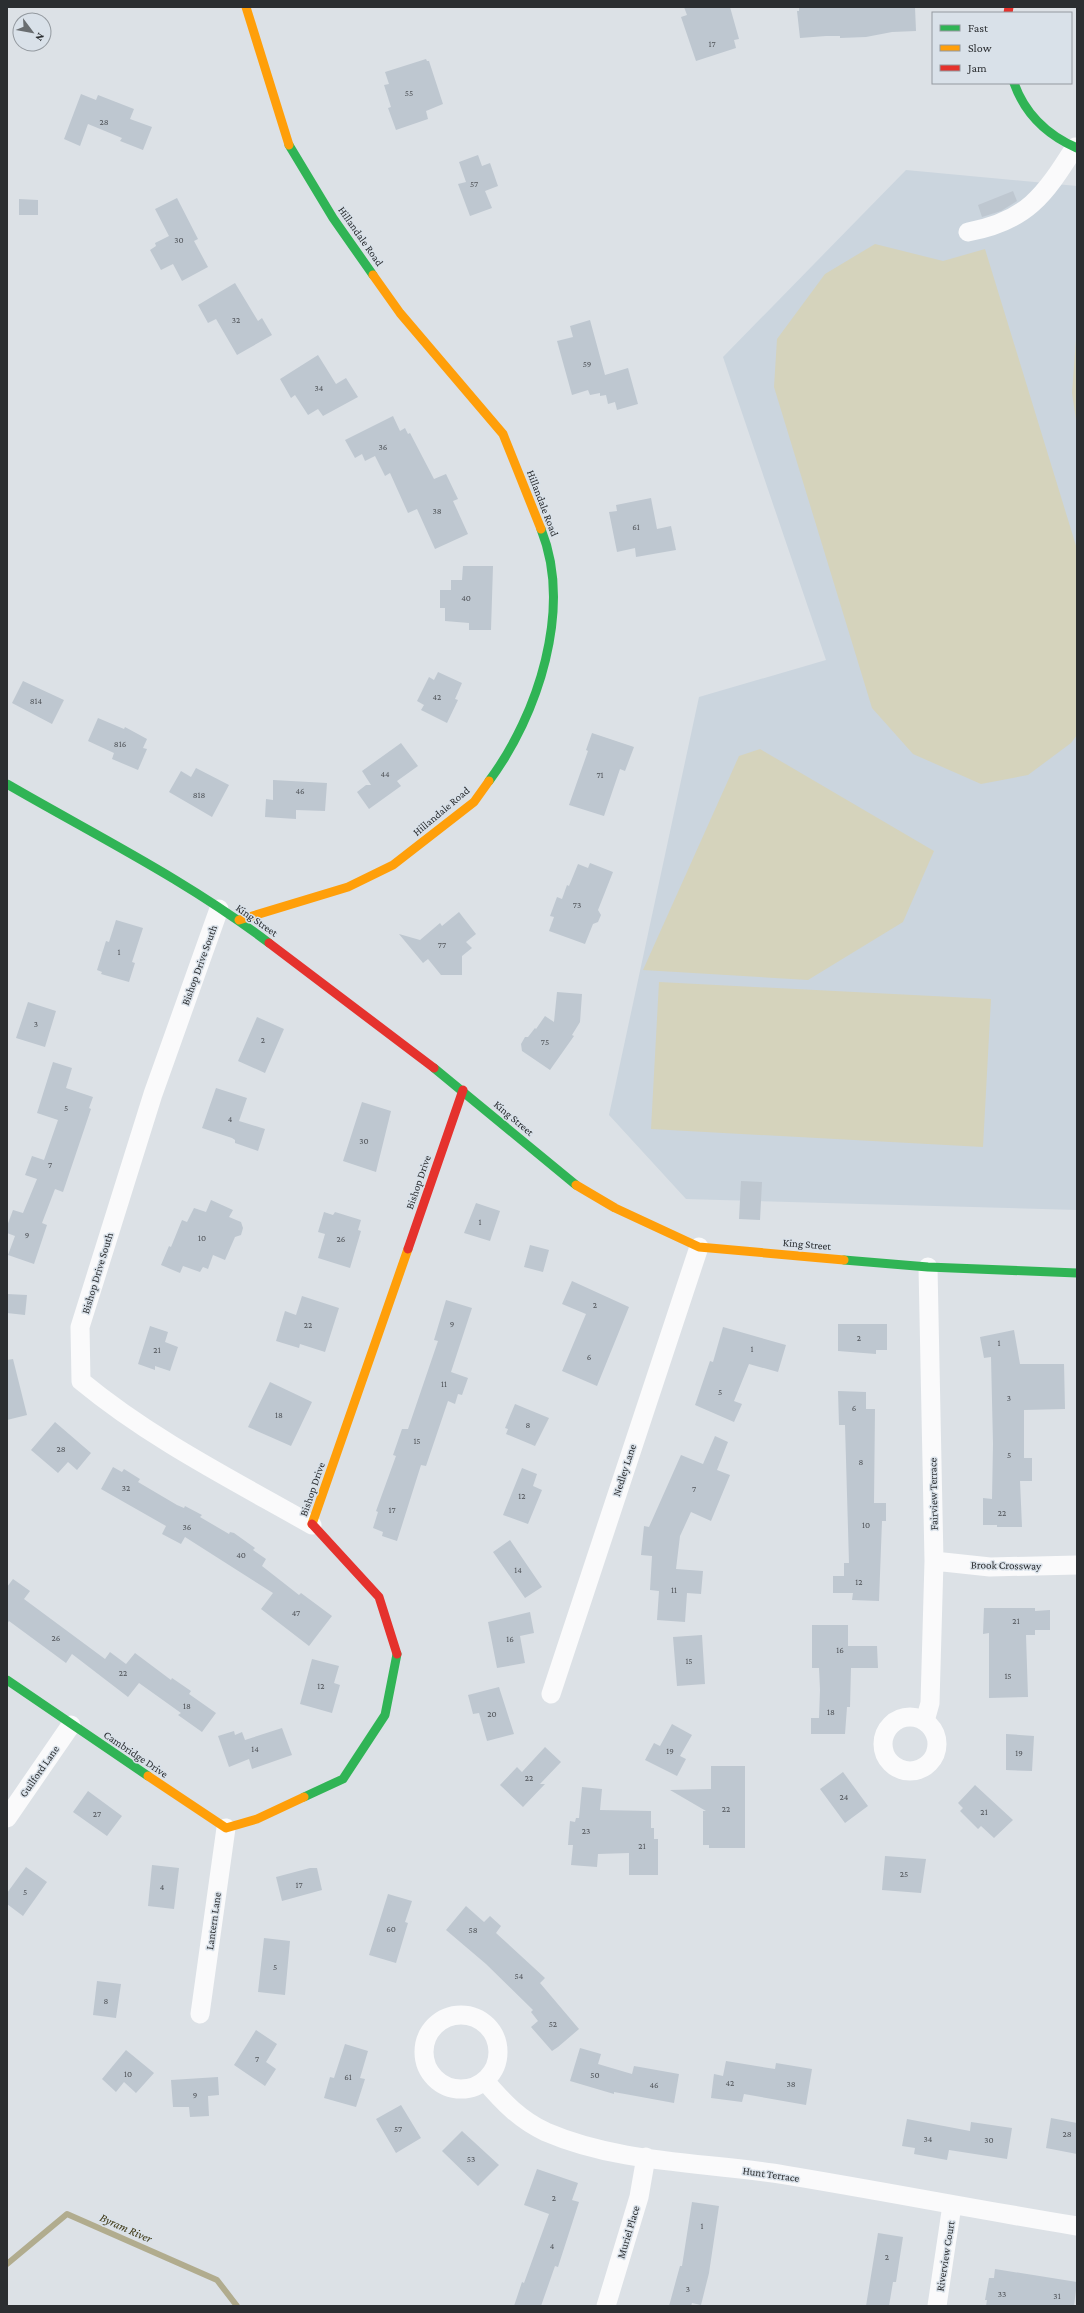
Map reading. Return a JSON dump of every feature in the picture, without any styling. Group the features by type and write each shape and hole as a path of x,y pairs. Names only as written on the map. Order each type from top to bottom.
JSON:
{"street":[{"name":"Hillandale Road","path":"239,920 348,887 393,865 474,802 506,757 531,706 550,640 554,593 546,542 504,434 400,313 333,218 290,148 246,7"},
{"path":"968,232 989,228 1014,219 1040,196 1057,176 1076,148 1046,129 1029,113 1014,84"},
{"name":"King Street","path":"7,784 239,920 462,1090 579,1188 615,1208 699,1247 928,1267 1077,1273"},
{"name":"Bishop Drive South","path":"219,908 153,1094 80,1327 81,1381 116,1410 155,1435 312,1525"},
{"name":"Bishop Drive","path":"226,1828 257,1819 343,1779 385,1715 397,1654 379,1597 312,1525 462,1090"},
{"name":"Nedley Lane","path":"551,1694 699,1247"},
{"name":"Fairview Terrace","path":"925,1721 930,1703 934,1561 928,1267"},
{"name":"Brook Crossway","path":"934,1561 990,1566 1077,1565"},
{"name":"Cambridge Drive","path":"7,1680 71,1725 226,1828"},
{"name":"Guilford Lane","path":"7,1818 71,1725"},
{"name":"Lantern Lane","path":"200,2014 226,1828"},
{"name":"Hunt Terrace","path":"485,2080 503,2102 523,2120 546,2132 602,2149 646,2157 784,2175 1077,2226"},
{"name":"Muriel Place","path":"606,2306 639,2197 646,2157"},
{"name":"Riverview Court","path":"937,2306 952,2205"}],"shaded area":[{"path":"906,170 1077,186 1077,1210 686,1199 609,1115 699,697 826,660 723,357"},
{"path":"875,244 943,261 985,249 1077,549 1077,735 1071,743 1028,775 981,784 913,754 872,708 774,387 777,339 825,274"},
{"path":"1077,326 1077,426 1072,393"},
{"path":"760,749 934,851 903,922 808,980 643,970 739,756"},
{"path":"659,982 991,999 983,1147 651,1129"}],"building":[{"path":"684,7 730,7 739,39 734,40 736,48 696,61 681,17 687,15"},
{"path":"799,7 915,7 916,31 892,32 866,37 840,38 840,36 826,36 800,38 797,11 799,11"},
{"path":"426,59 429,61 443,104 426,111 428,119 396,130 388,108 391,107 384,85 389,84 385,72"},
{"path":"81,94 96,100 98,95 134,109 130,119 152,127 143,150 120,141 122,138 88,124 80,146 64,139"},
{"path":"478,155 482,166 490,163 498,186 485,191 492,208 470,216 458,184 466,182 459,162"},
{"path":"1013,191 1017,201 1001,211 982,217 978,205"},
{"path":"177,198 198,239 194,241 208,267 182,281 173,264 161,270 150,250 156,246 155,243 169,236 155,209"},
{"path":"19,199 38,200 38,215 19,215"},
{"path":"235,283 258,321 262,318 272,335 237,355 216,319 208,323 198,305"},
{"path":"590,320 605,375 628,368 638,404 617,410 615,402 608,404 606,395 600,396 600,393 590,395 588,390 572,395 557,341 573,337 570,326"},
{"path":"318,355 336,384 346,378 358,397 323,416 318,409 308,415 295,395 291,398 280,379"},
{"path":"393,416 400,431 405,428 408,434 410,433 434,479 446,474 458,499 453,501 468,534 435,549 417,509 408,513 390,473 385,476 375,456 365,461 362,454 355,458 345,440"},
{"path":"651,498 657,529 671,526 676,550 636,557 635,548 617,552 609,512 617,511 616,505"},
{"path":"463,566 493,566 491,630 469,630 469,623 445,621 445,608 440,608 440,590 451,590 451,580 462,580"},
{"path":"438,672 462,683 455,699 458,700 447,723 421,710 424,705 417,701 429,677 434,680"},
{"path":"23,681 64,700 52,724 12,703"},
{"path":"98,718 124,729 125,727 147,739 143,748 147,749 138,770 112,759 114,753 88,741"},
{"path":"592,733 634,747 625,771 620,769 604,816 569,805 588,751 586,750"},
{"path":"401,743 418,766 397,781 401,786 369,809 357,792 366,785 371,785 362,771"},
{"path":"196,768 229,785 212,817 169,792 181,771 191,777"},
{"path":"273,780 327,783 325,811 296,810 296,819 265,817 266,799 273,800"},
{"path":"590,863 613,872 598,910 601,915 598,922 593,924 585,944 549,931 554,917 550,916 557,897 562,899 567,885 569,886 578,864 588,868"},
{"path":"459,912 476,934 466,942 472,948 462,956 462,975 441,975 428,959 423,963 399,934 420,940 440,923 442,926"},
{"path":"116,920 143,928 132,962 135,963 129,982 101,974 102,972 97,970 106,941 109,942"},
{"path":"557,992 582,994 580,1022 572,1035 574,1036 550,1070 522,1051 521,1044 525,1037 528,1037 535,1028 536,1029 545,1016 554,1022"},
{"path":"28,1002 56,1011 45,1047 16,1038"},
{"path":"257,1017 284,1029 265,1073 238,1061"},
{"path":"53,1062 72,1068 66,1088 93,1097 89,1108 91,1109 63,1192 55,1189 42,1223 47,1225 34,1264 8,1255 15,1236 7,1233 7,1226 13,1210 23,1213 37,1179 25,1175 32,1156 44,1160 58,1120 37,1113"},
{"path":"216,1088 247,1098 239,1121 265,1129 258,1151 235,1143 235,1140 232,1138 202,1128"},
{"path":"362,1102 391,1111 376,1172 343,1161"},
{"path":"741,1181 762,1182 760,1220 739,1219"},
{"path":"211,1200 233,1210 229,1217 241,1222 243,1228 241,1235 235,1237 225,1260 213,1255 208,1269 203,1267 200,1272 183,1266 180,1273 161,1265 169,1246 171,1247 182,1220 187,1222 194,1208 206,1212"},
{"path":"476,1203 500,1211 490,1241 464,1233"},
{"path":"324,1212 333,1215 335,1212 361,1220 358,1230 361,1231 350,1268 318,1258 325,1234 318,1232"},
{"path":"530,1245 549,1250 543,1272 524,1267"},
{"path":"572,1281 629,1307 597,1386 562,1371 586,1314 562,1304"},
{"path":"7,1294 27,1295 25,1315 7,1313"},
{"path":"302,1296 339,1308 325,1352 300,1344 299,1348 276,1341 285,1311 296,1315"},
{"path":"446,1300 472,1308 451,1372 468,1378 462,1395 458,1394 455,1404 448,1401 426,1466 421,1465 397,1541 382,1536 383,1532 373,1528 378,1512 376,1511 396,1456 393,1455 402,1429 408,1429 438,1341 434,1340"},
{"path":"838,1324 887,1324 887,1350 876,1350 876,1354 838,1351"},
{"path":"150,1326 168,1332 165,1342 178,1347 170,1371 155,1366 155,1370 138,1364"},
{"path":"723,1327 786,1345 778,1372 749,1364 734,1401 742,1404 734,1422 695,1405 710,1361 713,1362"},
{"path":"1014,1330 1020,1364 1064,1364 1065,1409 1024,1410 1024,1458 1032,1458 1032,1481 1020,1481 1022,1527 997,1527 997,1525 983,1525 983,1498 992,1499 993,1444 991,1357 984,1358 980,1337"},
{"path":"13,1359 27,1415 7,1420 7,1360"},
{"path":"270,1382 312,1402 291,1446 248,1427"},
{"path":"838,1391 866,1392 866,1409 875,1409 874,1503 886,1503 886,1521 882,1521 879,1601 852,1600 853,1593 833,1593 833,1576 844,1576 844,1563 849,1563 845,1425 839,1425"},
{"path":"515,1404 549,1418 535,1446 506,1434 508,1429 505,1428"},
{"path":"55,1422 91,1453 77,1470 68,1462 58,1473 31,1450"},
{"path":"715,1436 728,1442 717,1470 730,1475 711,1521 691,1512 680,1536 676,1569 703,1571 701,1594 687,1593 685,1622 657,1620 659,1591 650,1590 652,1556 641,1555 644,1526 649,1527 681,1455 703,1464"},
{"path":"113,1467 122,1472 124,1469 140,1479 138,1482 177,1505 184,1508 185,1506 202,1515 200,1517 229,1534 230,1532 234,1533 255,1548 253,1550 266,1559 262,1566 299,1595 301,1593 332,1616 309,1646 261,1609 273,1593 185,1537 181,1544 162,1534 166,1526 101,1489"},
{"path":"522,1468 537,1474 533,1486 542,1490 528,1524 503,1515"},
{"path":"510,1540 542,1587 525,1598 493,1552"},
{"path":"13,1579 30,1591 24,1599 105,1659 110,1652 126,1664 135,1653 171,1680 172,1678 191,1691 189,1694 216,1713 202,1732 178,1715 181,1713 139,1683 128,1697 72,1654 66,1663 9,1621 7,1624 7,1587"},
{"path":"984,1608 1035,1608 1035,1611 1050,1610 1050,1630 1035,1630 1035,1635 1026,1635 1028,1697 989,1698 989,1633 983,1634"},
{"path":"530,1612 534,1633 520,1636 525,1663 497,1668 488,1622"},
{"path":"812,1625 848,1625 848,1646 877,1646 878,1668 851,1668 850,1707 847,1707 845,1734 811,1734 811,1718 819,1718 820,1690 819,1668 812,1668"},
{"path":"702,1635 705,1684 677,1686 673,1637"},
{"path":"312,1659 339,1666 334,1683 340,1685 332,1713 300,1704"},
{"path":"499,1687 514,1734 487,1741 479,1713 473,1714 468,1695"},
{"path":"672,1724 692,1735 680,1756 686,1759 677,1776 645,1760 654,1743 660,1746"},
{"path":"282,1728 292,1755 252,1769 249,1759 229,1767 218,1736 234,1731 235,1735 242,1732 245,1740"},
{"path":"1006,1734 1034,1736 1032,1771 1006,1770"},
{"path":"545,1747 561,1762 540,1784 545,1784 523,1807 500,1785 517,1767 522,1772"},
{"path":"711,1766 745,1766 745,1848 709,1848 709,1845 703,1845 703,1811 706,1811 670,1790 711,1789"},
{"path":"843,1772 868,1806 845,1823 820,1789"},
{"path":"975,1785 1013,1820 994,1838 981,1826 978,1829 960,1811 963,1808 958,1803"},
{"path":"582,1787 602,1789 600,1810 651,1811 651,1828 654,1828 654,1839 658,1839 658,1875 629,1875 629,1853 598,1854 597,1867 571,1865 573,1845 568,1845 570,1821 575,1822 576,1818 579,1818"},
{"path":"88,1791 122,1816 107,1836 73,1812"},
{"path":"885,1856 926,1859 921,1893 882,1890"},
{"path":"152,1865 179,1868 174,1909 148,1906"},
{"path":"26,1867 47,1882 23,1916 7,1904 7,1893"},
{"path":"310,1868 317,1868 322,1890 282,1901 276,1877"},
{"path":"388,1894 412,1901 405,1922 408,1923 396,1963 369,1955"},
{"path":"466,1906 484,1922 490,1916 501,1926 496,1933 545,1978 540,1983 579,2029 552,2051 531,2027 538,2021 531,2012 533,2010 486,1964 446,1930"},
{"path":"264,1938 290,1941 285,1995 258,1992"},
{"path":"97,1981 121,1984 116,2018 93,2015"},
{"path":"256,2030 277,2044 266,2062 276,2069 265,2086 234,2065"},
{"path":"345,2044 368,2051 360,2078 365,2079 356,2107 324,2098 330,2077 334,2078"},
{"path":"580,2048 601,2054 598,2064 632,2074 634,2066 679,2074 674,2103 614,2092 614,2094 570,2081"},
{"path":"126,2050 154,2073 136,2093 124,2082 116,2092 102,2079"},
{"path":"726,2061 775,2069 776,2063 812,2069 806,2105 744,2094 742,2102 711,2098 714,2074 723,2076"},
{"path":"218,2077 219,2095 208,2096 209,2116 190,2117 189,2107 173,2107 171,2080"},
{"path":"401,2105 421,2138 396,2153 376,2119"},
{"path":"1051,2118 1077,2123 1077,2154 1046,2148"},
{"path":"907,2119 970,2131 971,2122 1012,2128 1007,2159 949,2150 947,2160 914,2154 915,2148 902,2146"},
{"path":"462,2131 499,2165 478,2186 442,2151"},
{"path":"537,2169 578,2183 572,2200 579,2202 558,2267 555,2266 541,2306 514,2306 549,2214 524,2205"},
{"path":"692,2202 719,2206 709,2273 701,2305 692,2303 691,2306 669,2306 680,2266 682,2266"},
{"path":"878,2233 903,2237 896,2282 893,2282 889,2306 866,2306"},
{"path":"995,2269 1077,2282 1074,2306 986,2306 987,2300 985,2300 989,2278 994,2278"}],"waterway":[{"name":"Byram River","path":"7,2264 67,2214 217,2280 237,2306"}],"traffic: fast":[{"path":"1014,84 1024,104 1038,122 1056,137 1077,148"},
{"path":"289,145 333,218 373,275"},
{"path":"489,781 507,755 522,725 535,693 545,660 552,626 553,593 550,560 541,529"},
{"path":"7,784 174,879 238,920 269,943"},
{"path":"434,1068 576,1185"},
{"path":"844,1260 928,1267 1077,1273"},
{"path":"304,1797 343,1779 385,1715 397,1654"},
{"path":"7,1680 148,1776"}],"traffic: slow":[{"path":"246,7 289,145"},
{"path":"373,275 400,313 503,434 541,529"},
{"path":"239,920 348,887 393,865 474,802 489,781"},
{"path":"576,1185 615,1208 699,1247 844,1260"},
{"path":"312,1524 408,1249"},
{"path":"148,1776 226,1828 257,1819 304,1797"}],"traffic: jam":[{"path":"1008,12 1009,7"},
{"path":"269,943 434,1068"},
{"path":"408,1249 463,1090"},
{"path":"312,1524 379,1597 397,1654"}]}
